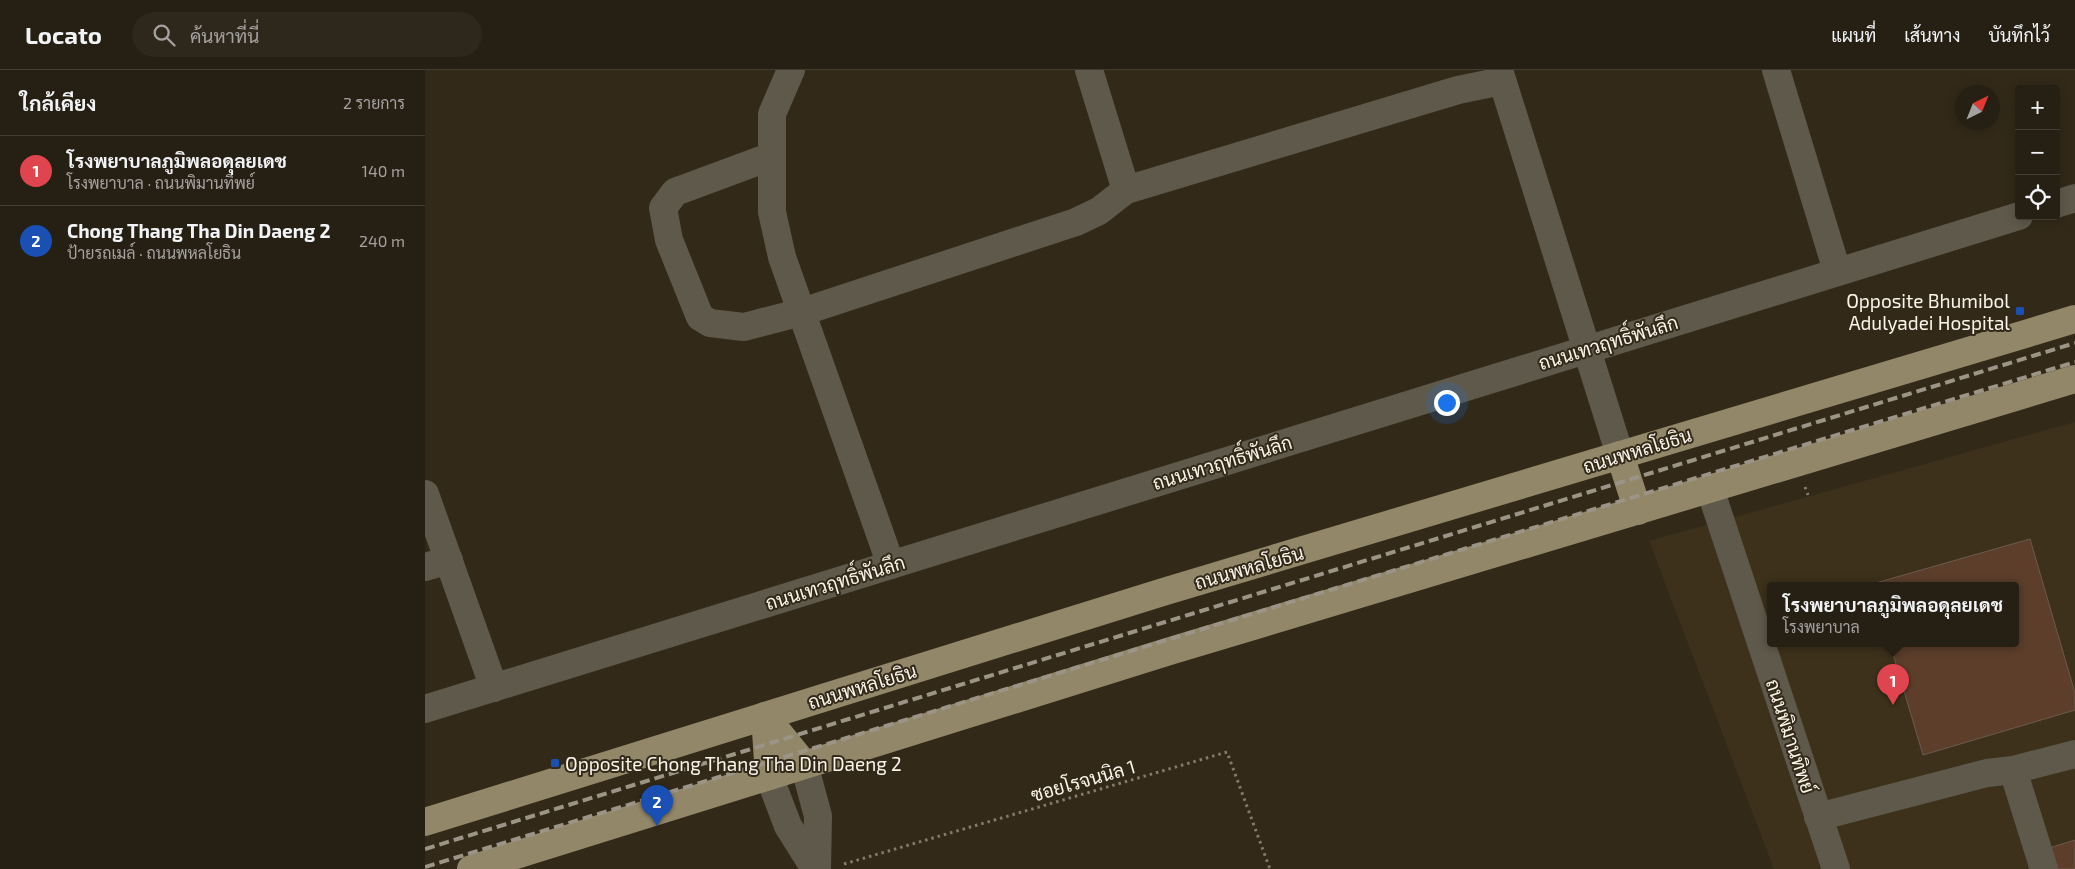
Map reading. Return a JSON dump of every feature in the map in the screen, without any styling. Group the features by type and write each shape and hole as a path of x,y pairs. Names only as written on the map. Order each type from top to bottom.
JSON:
{"main road":[{"name":"ถนนพหลโยธิน","path":"425,822 1189,584 1394,525 1620,455 2075,319"},
{"path":"471,869 1170,651 2075,379"},
{"path":"1620,455 1638,510"},
{"path":"765,716 804,764"},
{"path":"765,716 769,776"}],"street":[{"path":"791,70 771,114 772,212 782,257 891,565"},
{"path":"1089,70 1126,190"},
{"path":"1776,70 1837,271"},
{"path":"772,156 675,192 663,208 669,240 701,317 710,323 744,327 802,312 1075,222 1099,210 1126,190 1458,90 1501,75 1620,455"},
{"path":"2060,203 2075,198"},
{"name":"ถนนเทวฤทธิ์พันลึก","path":"425,709 1587,348 2015,217"},
{"name":"ถนนพิมานทิพย์","path":"1710,489 1835,869"},
{"path":"425,494 437,564 493,688"},
{"path":"1819,817 1987,773 2013,770 2075,754"},
{"path":"804,764 818,816 823,868"},
{"path":"2013,770 2044,869"},
{"path":"769,776 788,826 823,868"}],"path":[{"name":"ซอยโรจนนิล 1","path":"823,868 1227,752 1270,869"}],"shaded area":[{"path":"2075,422 2075,869 1774,869 1649,541"}],"building":[{"path":"2030,539 2075,693 2075,710 1923,755 1891,647 2019,647 2019,582 1879,582"},
{"path":"2075,840 2075,869 2055,869 2049,848"}],"railway":[{"path":"425,849 2075,343"},
{"path":"425,867 2075,362"}],"place":[{"name":"Opposite Bhumibol Adulyadei Hospital","path":"2020,311"},
{"name":"โรงพยาบาลภูมิพลอดุลยเดช","path":"1893,705"},
{"name":"Opposite Chong Thang Tha Din Daeng 2","path":"555,763"},
{"name":"Chong Thang Tha Din Daeng 2","path":"657,826"}]}
